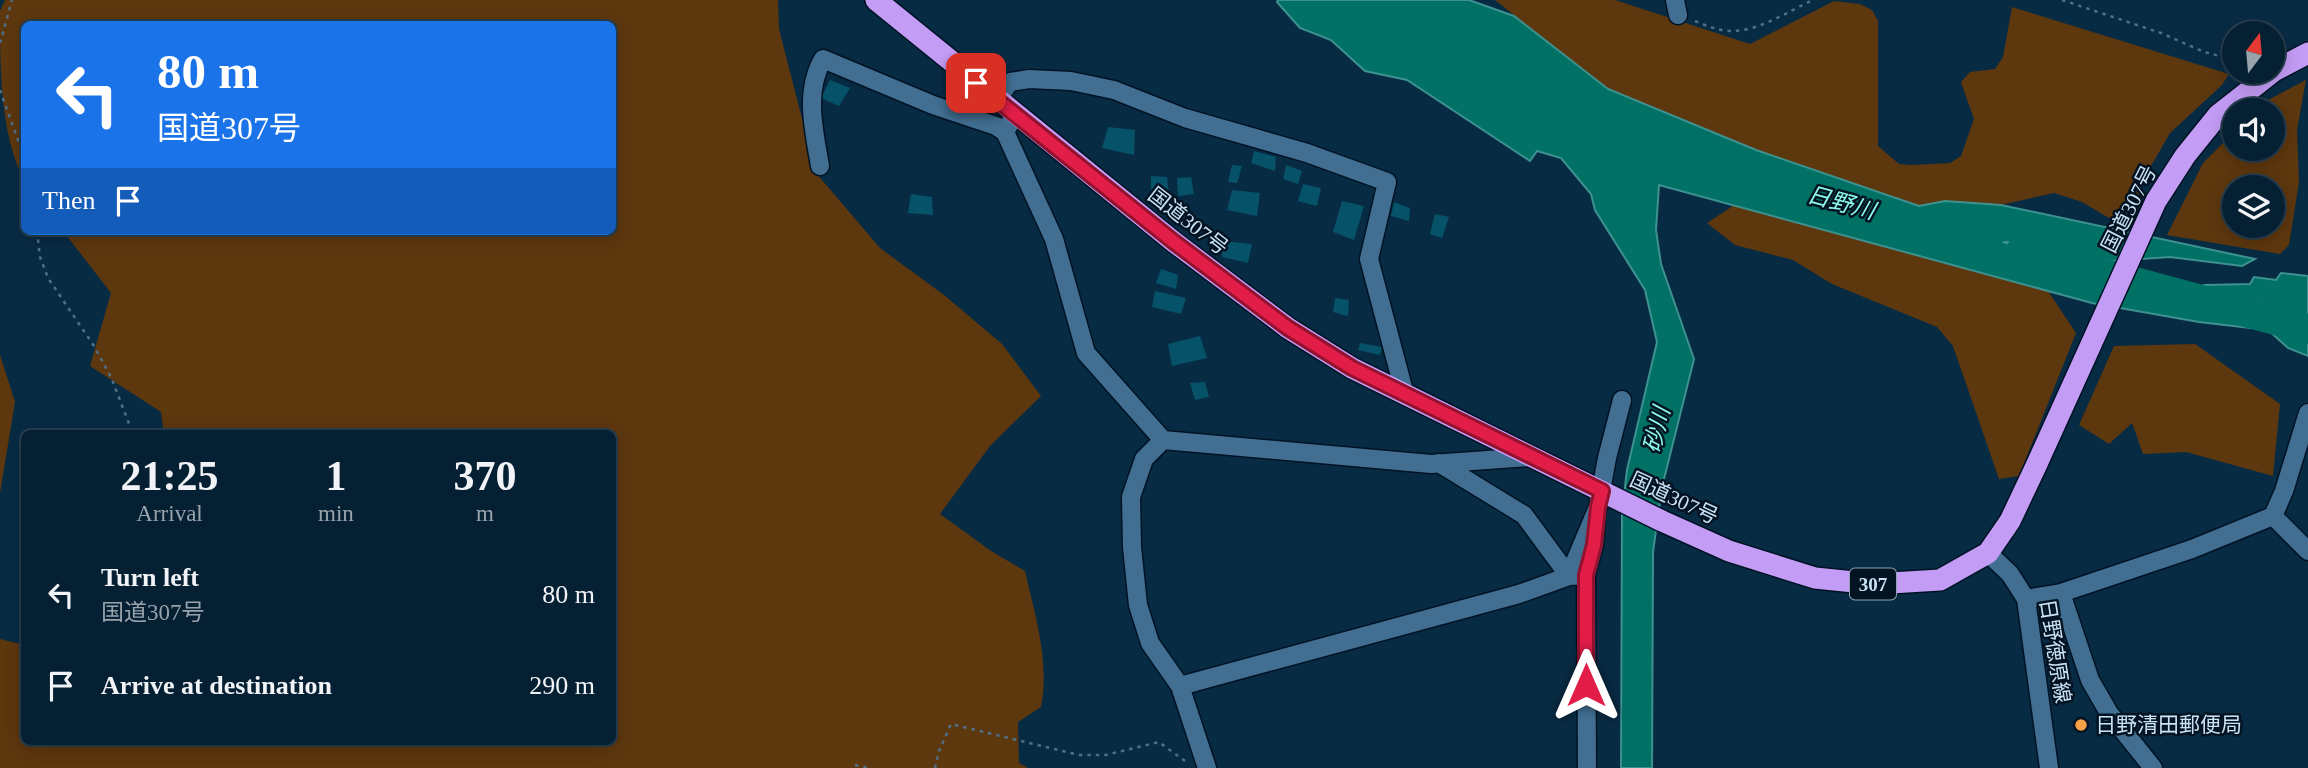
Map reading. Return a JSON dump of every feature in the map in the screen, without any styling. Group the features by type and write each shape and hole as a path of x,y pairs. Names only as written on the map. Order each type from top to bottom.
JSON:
{"highway":[{"name":"国道307号","path":"876,0 997,99 1010,123 1288,328 1352,368 1606,498 1742,555 1815,578 1874,584 1940,580 1988,553 2010,521 2156,201 2185,156 2218,115 2274,71 2308,52"}],"street":[{"path":"820,166 810,109 818,67 823,59 879,84 996,126 1010,123 1054,239 1086,353 1163,440 1439,463 1530,457"},
{"path":"997,99 1010,82 1029,79 1071,81 1114,90 1185,118 1307,153 1387,182 1369,259 1405,395"},
{"path":"1587,768 1577,575 1606,498 1607,458 1622,400"},
{"path":"2026,598 2061,593 2192,550 2273,516 2284,491 2308,413"},
{"path":"1163,440 1144,459 1130,497 1138,605 1150,643 1180,686 1206,766"},
{"path":"1439,463 1524,515 1577,575"},
{"path":"2273,516 2308,551"},
{"name":"日野徳原線","path":"1988,553 2010,574 2026,598 2049,768"},
{"path":"1180,686 1519,594 1577,575"},
{"path":"2061,593 2090,680 2109,713 2152,768"}],"path":[{"path":"0,43 12,0"},
{"path":"1677,8 1719,30 1735,31 1762,24 1813,0"},
{"path":"2062,0 2222,56"},
{"path":"0,90 21,150"},
{"path":"37,235 40,257 48,278 94,346 111,377 131,430"},
{"path":"935,768 951,724 1079,755 1106,755 1159,742 1187,762 1206,766"},
{"path":"855,765 870,768"}],"shaded area":[{"path":"5,0 778,0 779,29 816,173 880,248 944,295 1002,344 1041,396 990,446 940,514 991,551 1025,571 1040,639 1044,673 1041,707 1018,722 1019,763 1028,768 0,768 0,639 21,644 21,745 616,745 616,430 163,430 161,412 90,366 111,293 66,235 616,235 616,21 21,21 21,173 10,142 3,99 0,11"},
{"path":"1495,0 1615,0 1750,44 1834,1 1860,4 1872,10 1878,21 1878,146 1899,164 1950,163 1961,156 1974,119 1961,82 1970,72 1995,69 2003,57 2012,7 2222,72 2223,84 2170,133 2143,180 2136,204 2116,222 2082,202 2054,193 2001,205 1945,201 1919,206 1756,150 1608,89"},
{"path":"2306,80 2297,130 2299,182 2289,245 2280,254 2167,235 2203,163 2222,144 2222,161 2285,161 2285,98 2272,98"},
{"path":"1745,198 2032,267 2076,333 2019,476 1999,479 1953,346 1937,327 1832,284 1793,260 1735,245 1707,223"},
{"path":"2195,344 2280,404 2273,476 2186,452 2143,454 2132,423 2109,444 2079,425 2114,346"},
{"path":"0,355 15,402 0,493"}],"water":[{"name":"砂川","path":"1469,0 1514,16 1608,89 1756,150 1919,206 1945,201 2001,205 2255,259 2242,266 2170,257 2112,261 2027,242 2003,242 2107,278 2186,294 2204,285 2250,284 2254,277 2276,280 2281,273 2308,276 2308,356 2288,348 2268,330 2199,322 2092,303 1659,185 1656,230 1661,264 1694,359 1662,487 1653,552 1652,768 1621,768 1622,513 1627,470 1657,342 1645,290 1595,210 1591,194 1561,158 1537,151 1530,161 1407,80 1365,71 1331,40 1300,28 1277,2","holes":["2207,297 2259,301 2278,309 2285,316 2272,324 2200,306"]}],"building":[{"path":"830,80 850,88 839,106 821,98"},
{"path":"1108,127 1135,130 1134,155 1102,148"},
{"path":"1254,151 1276,157 1275,171 1251,163"},
{"path":"1232,165 1242,166 1237,183 1228,182"},
{"path":"1286,165 1302,171 1298,184 1283,179"},
{"path":"1151,176 1167,177 1169,194 1151,194"},
{"path":"1191,177 1194,194 1178,196 1177,178"},
{"path":"1303,184 1321,188 1317,206 1298,201"},
{"path":"1232,190 1260,193 1257,216 1227,210"},
{"path":"911,194 932,197 933,215 908,213"},
{"path":"1342,201 1364,206 1354,240 1333,232"},
{"path":"1394,202 1410,208 1409,221 1391,216"},
{"path":"1435,214 1449,217 1442,238 1430,234"},
{"path":"1223,241 1252,244 1248,263 1222,257"},
{"path":"1161,269 1178,275 1176,289 1156,283"},
{"path":"1155,291 1186,298 1181,314 1152,307"},
{"path":"1335,298 1349,300 1348,316 1333,312"},
{"path":"1200,336 1207,358 1172,366 1168,344"},
{"path":"1360,343 1382,347 1380,355 1358,350"},
{"path":"1205,382 1209,397 1195,400 1190,383"}],"waterway":[{"name":"日野川","path":"2021,251 2308,329"}],"place":[{"name":"日野清田郵便局","path":"2081,725"}],"route":[{"path":"976,83 1174,242 1288,328 1352,368 1602,491 1594,545 1586,575 1586,685"}]}
